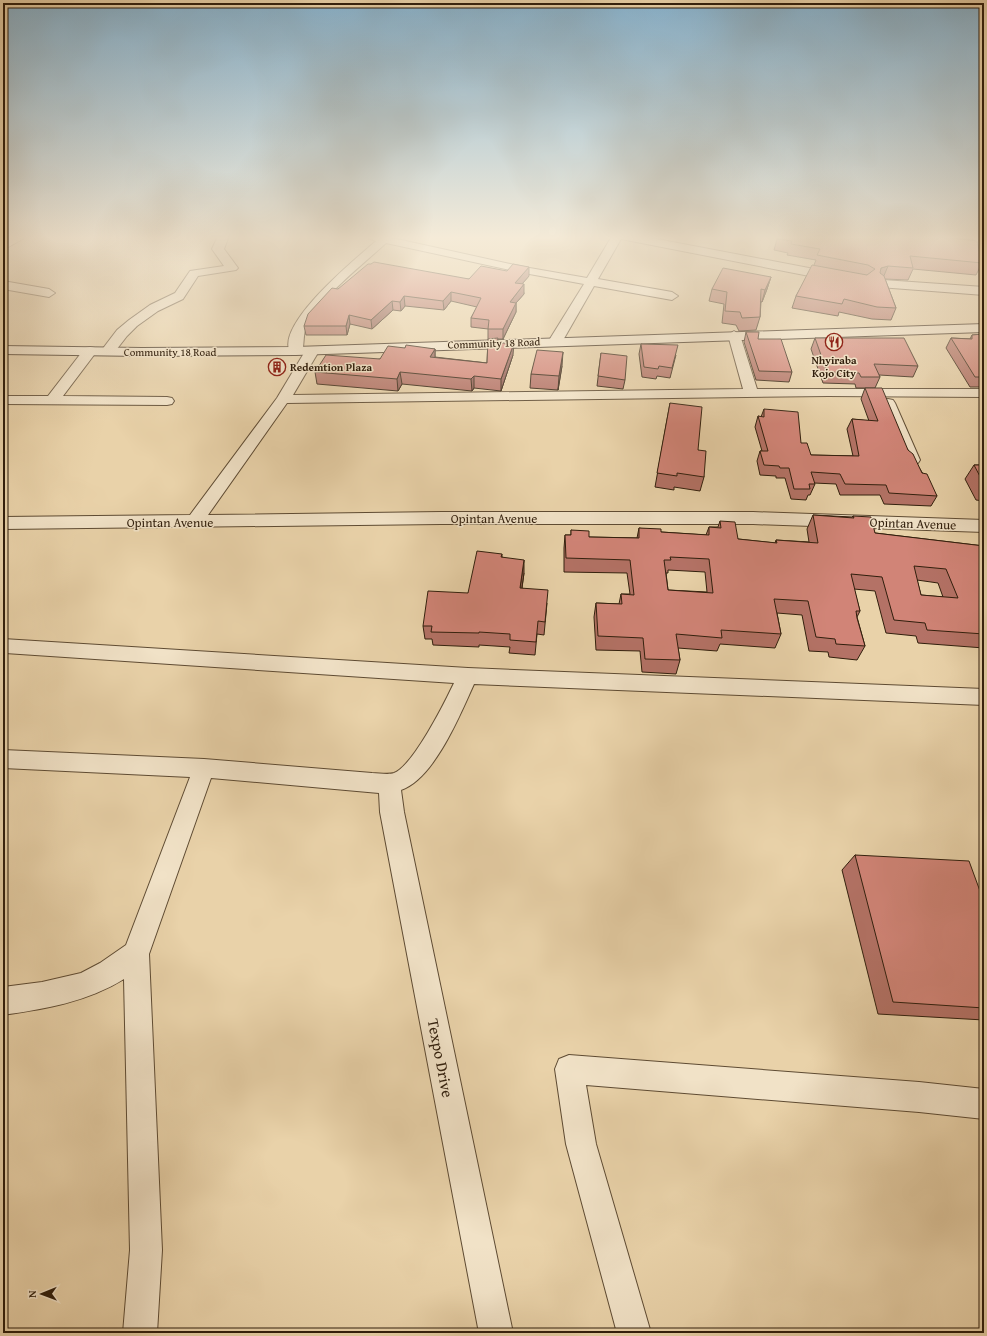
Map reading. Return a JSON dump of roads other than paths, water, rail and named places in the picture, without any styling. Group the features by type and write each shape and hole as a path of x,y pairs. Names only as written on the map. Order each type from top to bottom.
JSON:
{"main road":[{"name":"Community 18 Road","path":"3,350 312,351 984,328"}],"street":[{"path":"108,351 122,333 133,324 154,308 174,298"},
{"path":"296,351 296,335 302,321 321,298"},
{"path":"555,342 580,298"},
{"path":"734,336 752,394"},
{"path":"53,399 90,351"},
{"path":"194,522 283,400 312,351"},
{"path":"884,392 912,460"},
{"path":"283,400 884,392 984,393"},
{"path":"3,400 53,399 167,401"},
{"name":"Opintan Avenue","path":"3,523 442,518 786,518 984,526"},
{"path":"5,646 468,676 984,697"},
{"path":"3,759 204,768 372,783 402,781 412,772 444,722 468,676"},
{"path":"140,1333 146,1250 136,954 204,768"},
{"name":"Texpo Drive","path":"389,783 396,827 496,1333"},
{"path":"3,1001 42,997 83,985 104,975 136,954"},
{"path":"634,1333 581,1144 569,1069 984,1104"}],"place":[{"name":"Nhyiraba Kojo City","path":"834,342"},
{"name":"Redemtion Plaza","path":"277,367"}]}
